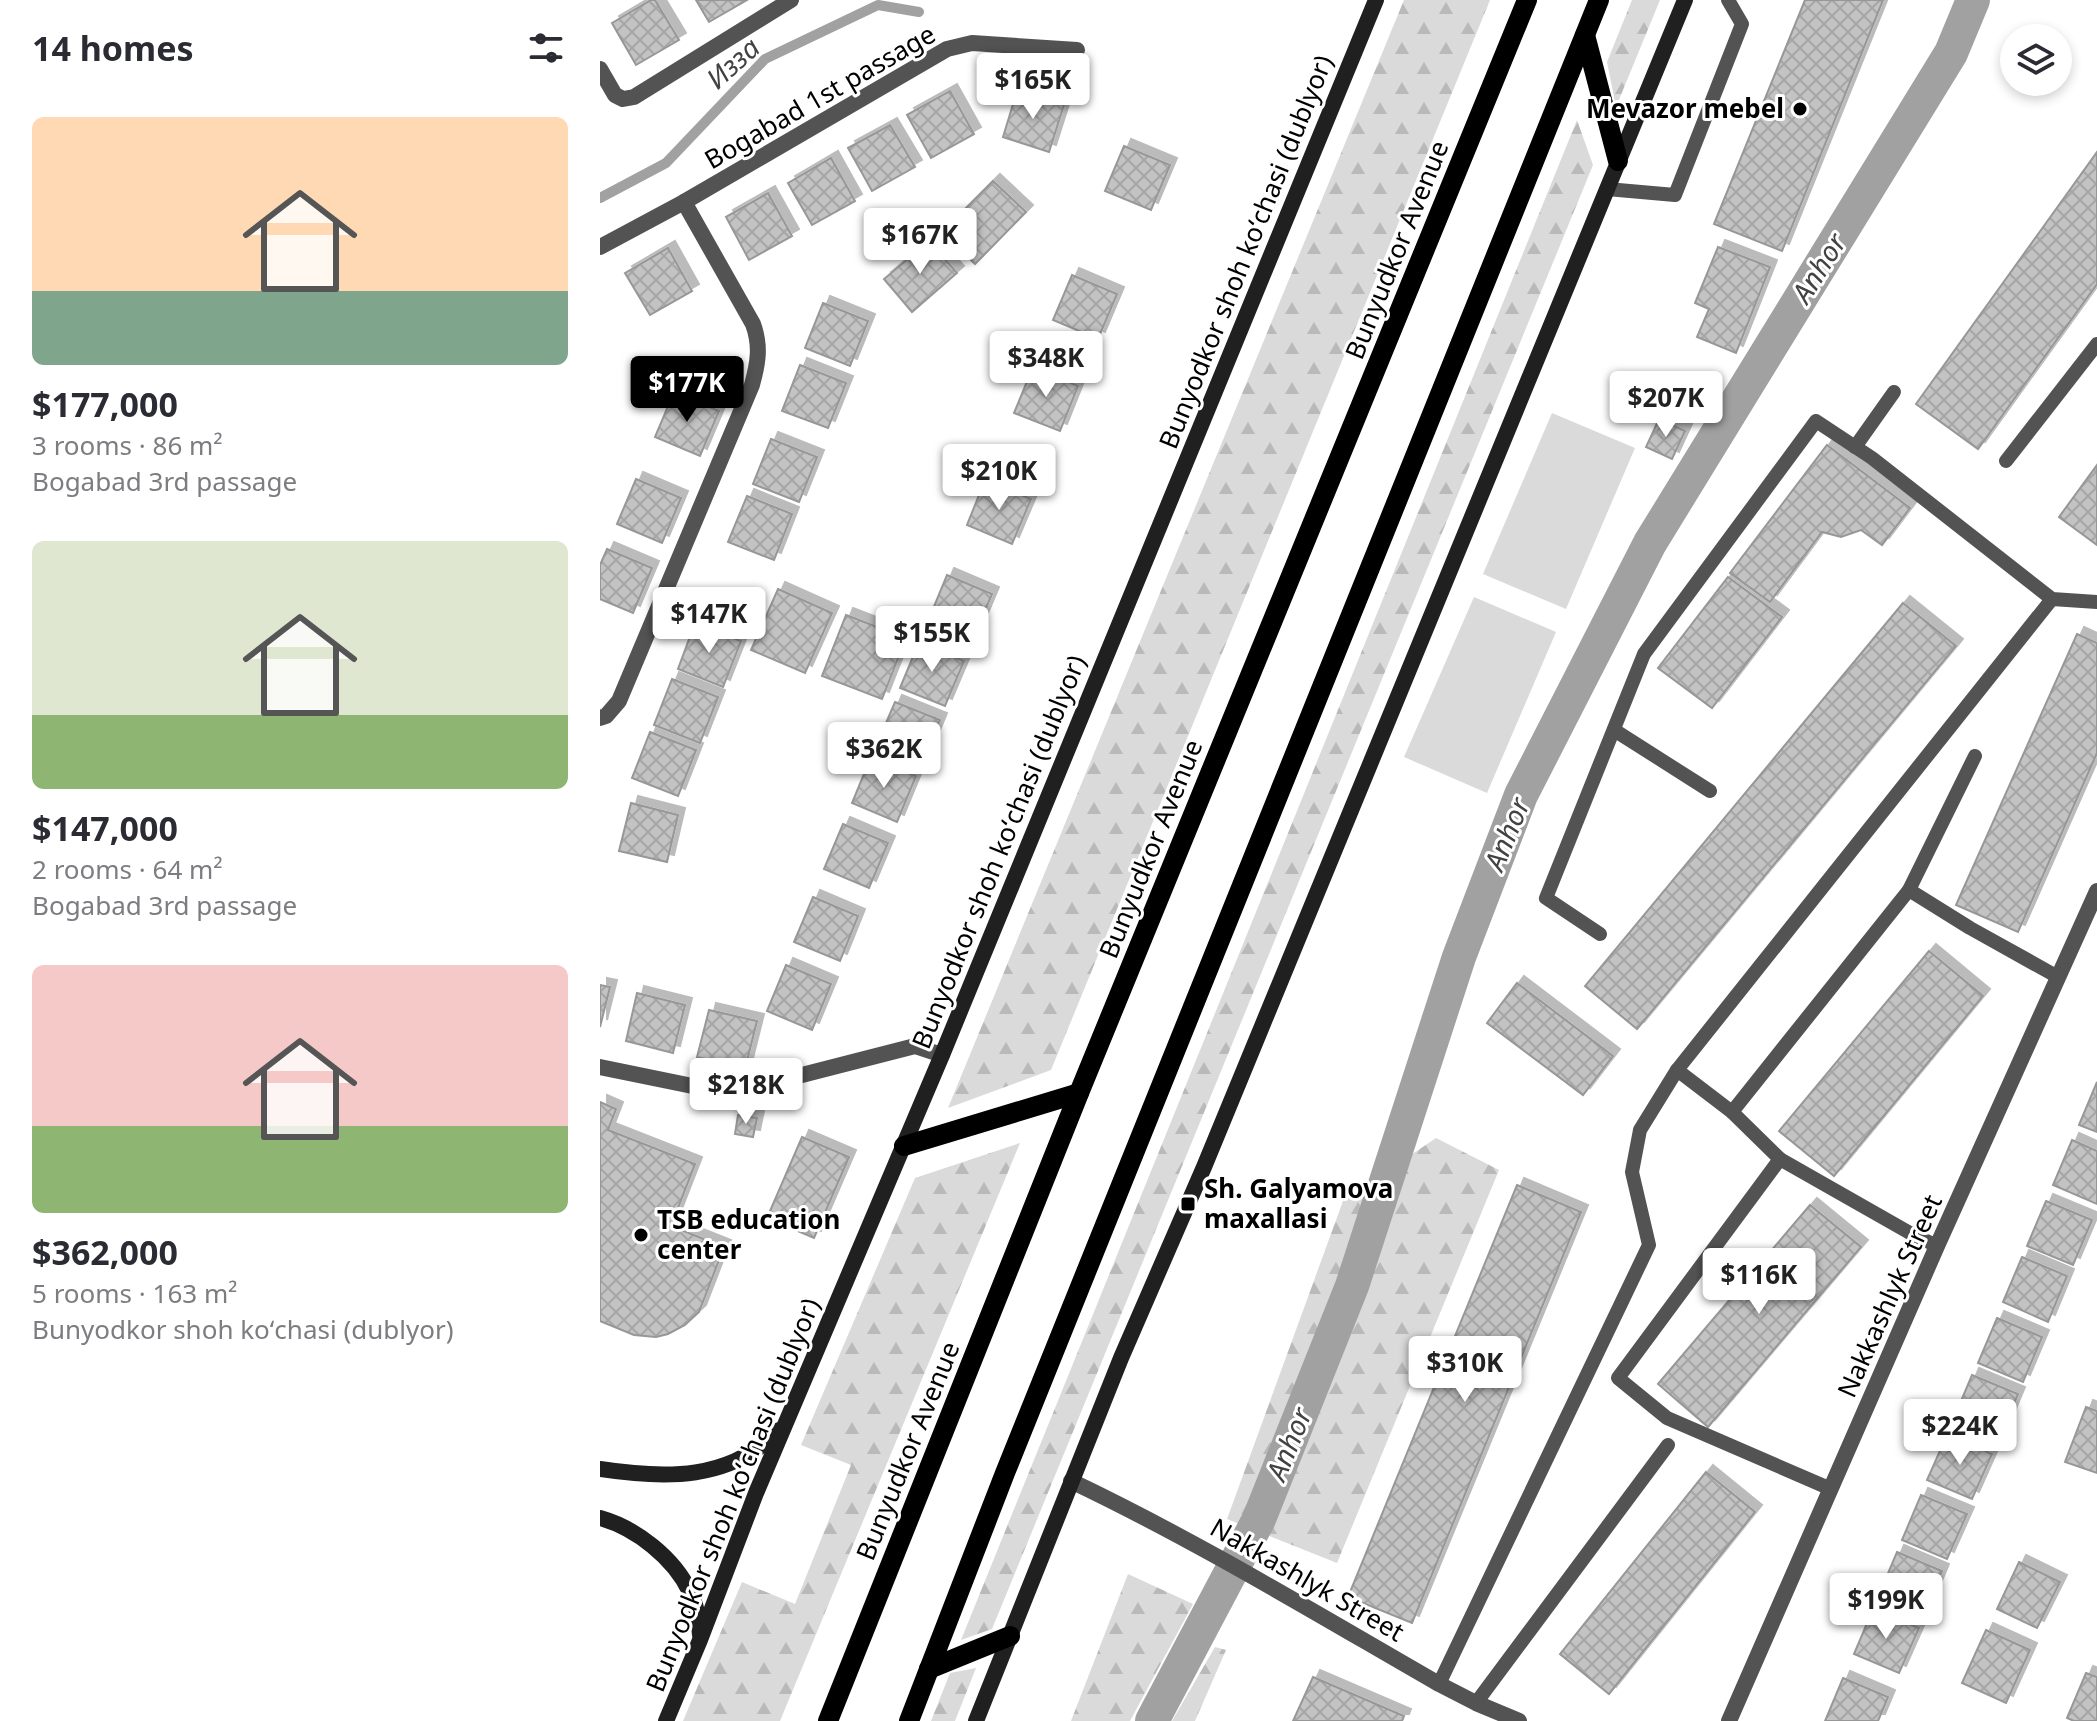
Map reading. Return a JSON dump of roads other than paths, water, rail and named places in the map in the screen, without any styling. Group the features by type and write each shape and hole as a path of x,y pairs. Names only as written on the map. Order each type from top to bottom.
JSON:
{"main road":[{"name":"Bunyudkor Avenue","path":"828,1721 1079,1093 1527,0"},
{"path":"909,1721 1005,1473 1599,0"},
{"path":"1585,35 1618,161"},
{"path":"904,1146 1079,1093"},
{"path":"929,1669 1010,1636"}],"street":[{"path":"600,69 615,95 623,99 634,97 791,0"},
{"name":"Bunyodkor shoh koʻchasi (dublyor)","path":"666,1721 756,1493 942,1055 1376,0"},
{"path":"976,1721 1121,1358 1204,1167 1685,0"},
{"name":"Bogabad 1st passage","path":"600,247 684,202 947,49 972,43 1077,50"},
{"path":"600,718 606,716 619,701 757,367 758,337 753,324 684,202"},
{"name":"Nakkashlyk Street","path":"1729,1721 2097,891"},
{"path":"600,1067 712,1090 798,1076 915,1046 942,1055"},
{"path":"600,1469 667,1474 718,1469 759,1448 788,1419"},
{"name":"Nakkashlyk Street","path":"1071,1481 1201,1547 1439,1684 1519,1721"},
{"path":"600,1518 652,1546 673,1567 694,1601 700,1640"}],"lane":[{"path":"1607,189 1675,195 1742,24 1728,0"},
{"path":"2006,461 2097,344"},
{"path":"1855,447 1894,392"},
{"path":"1600,934 1546,898 1644,654 1816,421 1855,447 2052,599 2097,602"},
{"path":"1439,1684 1649,1245 1632,1172 1640,1130 1677,1070 2052,599"},
{"path":"1614,730 1710,791"},
{"path":"1732,1112 1909,890 1975,756"},
{"path":"1909,890 2058,977"},
{"path":"1677,1070 1732,1112 1780,1159 1937,1246"},
{"path":"1780,1159 1618,1378 1667,1418 1831,1489"},
{"path":"1476,1703 1668,1445"}],"waterway":[{"name":"Anhor","path":"1152,1721 1259,1519 1352,1286 1459,957 1521,795 1650,543 1951,53 1973,0"},
{"name":"Изза","path":"600,198 666,163 765,59 878,5 919,12"},
{"name":"Изза","path":"1766,337 1773,341"}],"place":[{"name":"Mevazor mebel","path":"1800,109"},
{"name":"Sh. Galyamova maxallasi","path":"1188,1204"},
{"name":"TSB education center","path":"641,1235"}]}
